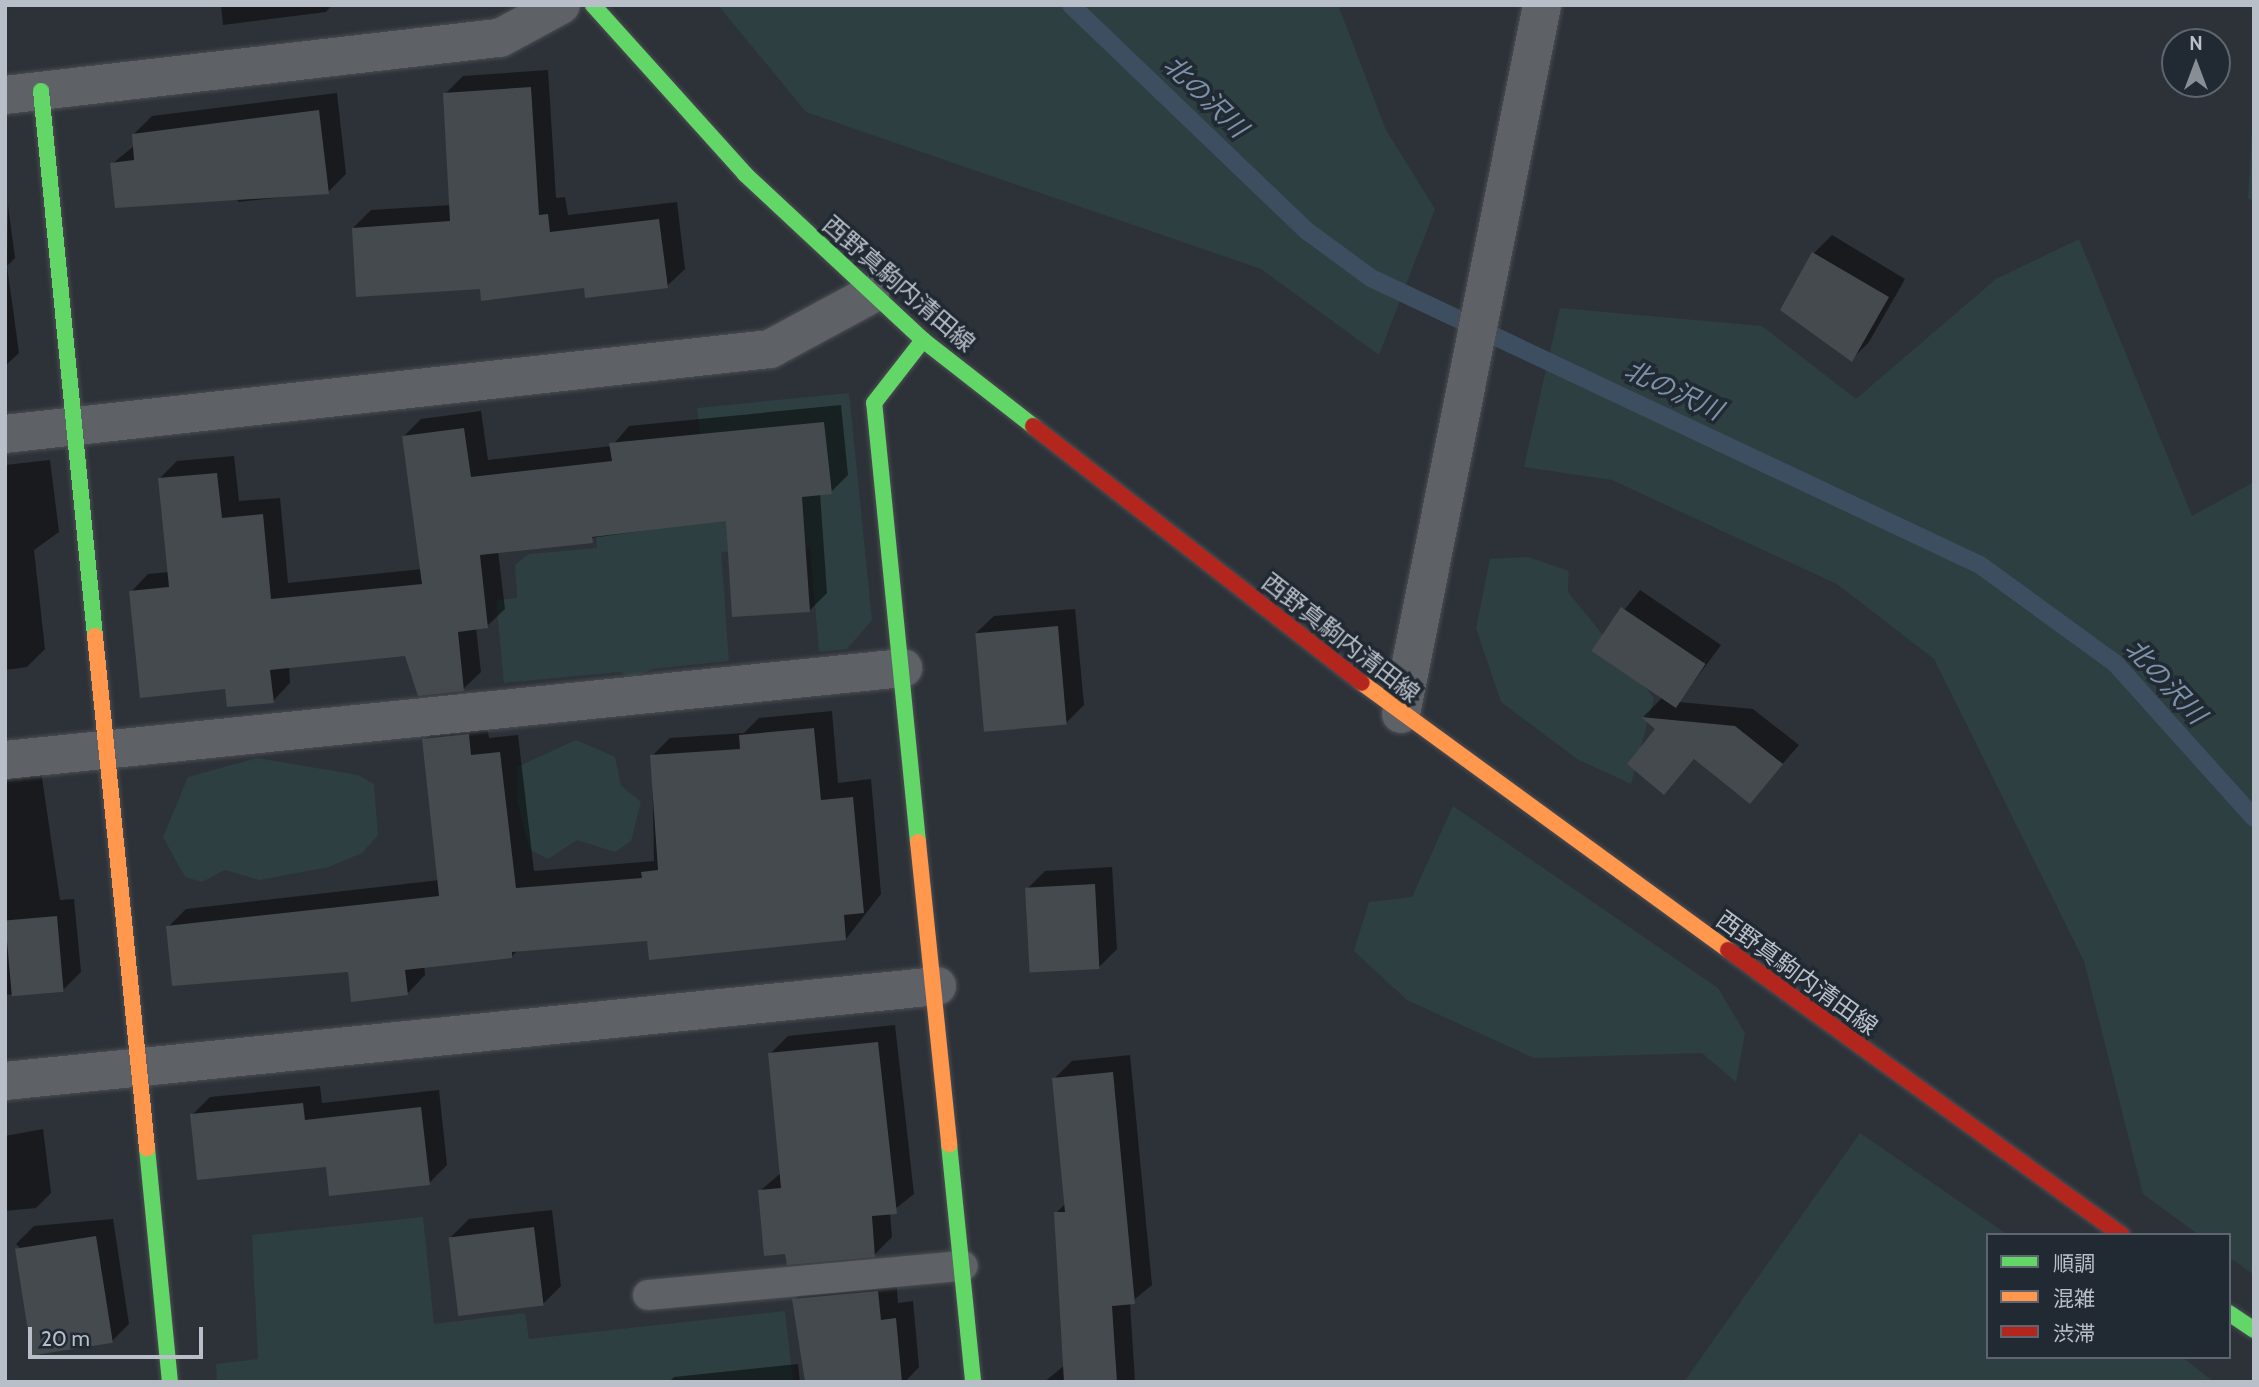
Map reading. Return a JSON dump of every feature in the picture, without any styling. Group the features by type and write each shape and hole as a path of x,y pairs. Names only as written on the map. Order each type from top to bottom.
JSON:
{"street":[{"path":"170,1382 76,426 23,93 500,38 561,5"},
{"name":"西野真駒内清田線","path":"593,5 745,174 870,295 923,340 1401,714 2119,1233"},
{"path":"1401,714 1463,385 1542,5"},
{"path":"5,434 770,349 870,295"},
{"path":"923,340 874,403 937,986 973,1382"},
{"path":"5,760 903,668"},
{"path":"5,1081 937,986"},
{"path":"2231,1313 2254,1330"}],"lane":[{"path":"648,1295 963,1266"}],"shaded area":[{"path":"718,5 1338,5 1386,130 1435,209 1379,355 1261,269 806,112"},
{"path":"2254,112 2254,202 2248,198"},
{"path":"2079,239 2192,516 2254,482 2254,1275 2231,1258 2231,1233 2196,1233 2143,1194 2084,961 1934,659 1837,584 1612,480 1524,467 1560,308 1762,326 1856,399 1996,279"},
{"path":"849,393 872,620 847,649 819,652 810,547 721,552 729,661 653,669 631,678 620,672 504,683 496,600 517,598 515,565 529,554 597,548 596,531 710,520 697,408"},
{"path":"1528,557 1569,571 1568,592 1654,698 1631,784 1577,759 1501,702 1476,628 1490,559"},
{"path":"576,740 615,757 621,786 641,802 631,841 615,852 577,840 548,859 529,849 517,801 517,767"},
{"path":"257,758 358,775 374,784 378,835 362,853 329,867 259,880 225,870 202,882 185,877 163,837 188,777"},
{"path":"1453,806 1718,988 1745,1033 1736,1082 1702,1053 1534,1058 1407,1000 1354,951 1369,902 1412,897"},
{"path":"1860,1133 2005,1233 1986,1233 1986,1359 2185,1359 2214,1382 1684,1382"},
{"path":"423,1217 434,1324 525,1313 529,1339 785,1311 793,1381 217,1382 216,1364 258,1359 252,1235"}],"building":[{"path":"531,87 539,215 548,214 550,232 659,219 668,288 585,298 584,288 481,301 480,289 356,297 352,228 450,221 443,93"},
{"path":"319,110 329,194 115,208 110,163 134,160 132,134"},
{"path":"1812,252 1889,297 1852,362 1780,310"},
{"path":"824,422 832,494 802,497 810,612 732,617 726,521 592,537 593,543 480,555 488,628 458,632 464,691 418,696 405,656 270,670 274,703 227,707 225,689 140,698 129,591 169,587 158,478 217,473 222,518 263,514 271,599 422,584 402,436 464,428 471,477 612,461 609,443"},
{"path":"1621,607 1706,664 1676,708 1591,651"},
{"path":"1058,626 1067,725 984,732 975,633"},
{"path":"1641,717 1735,726 1783,764 1750,804 1694,759 1664,795 1627,764 1655,729"},
{"path":"814,728 821,800 853,797 864,913 844,915 846,940 649,960 647,941 512,952 512,958 405,970 408,995 351,1002 348,972 172,986 166,926 439,896 422,739 469,734 471,755 500,752 516,888 642,878 641,872 658,870 650,755 740,749 739,735"},
{"path":"1095,884 1099,969 1030,973 1025,888"},
{"path":"57,916 64,992 12,996 5,921"},
{"path":"878,1042 897,1214 872,1216 875,1257 787,1265 785,1254 764,1256 758,1190 781,1188 768,1053"},
{"path":"1113,1072 1135,1304 1112,1306 1117,1382 1064,1382 1054,1212 1065,1212 1052,1078"},
{"path":"303,1103 305,1120 421,1107 430,1185 329,1196 326,1167 197,1180 190,1114"},
{"path":"534,1227 544,1305 458,1316 449,1237"},
{"path":"96,1236 113,1343 32,1355 15,1249"},
{"path":"878,1291 881,1320 896,1318 902,1382 805,1382 792,1299"}],"waterway":[{"name":"北の沢川","path":"1071,5 1307,231 1371,278 1980,565 2115,663 2254,818"}],"traffic: fast":[{"path":"593,5 745,174 923,340 1033,426"},
{"path":"41,91 95,636"},
{"path":"918,842 874,403 923,340"},
{"path":"949,1144 973,1382"},
{"path":"147,1148 170,1382"},
{"path":"2231,1314 2254,1330"}],"traffic: slow":[{"path":"95,636 147,1148"},
{"path":"1362,683 1728,950"},
{"path":"918,842 949,1144"}],"traffic: jam":[{"path":"1033,426 1362,683"},
{"path":"1728,950 2119,1233"}]}
